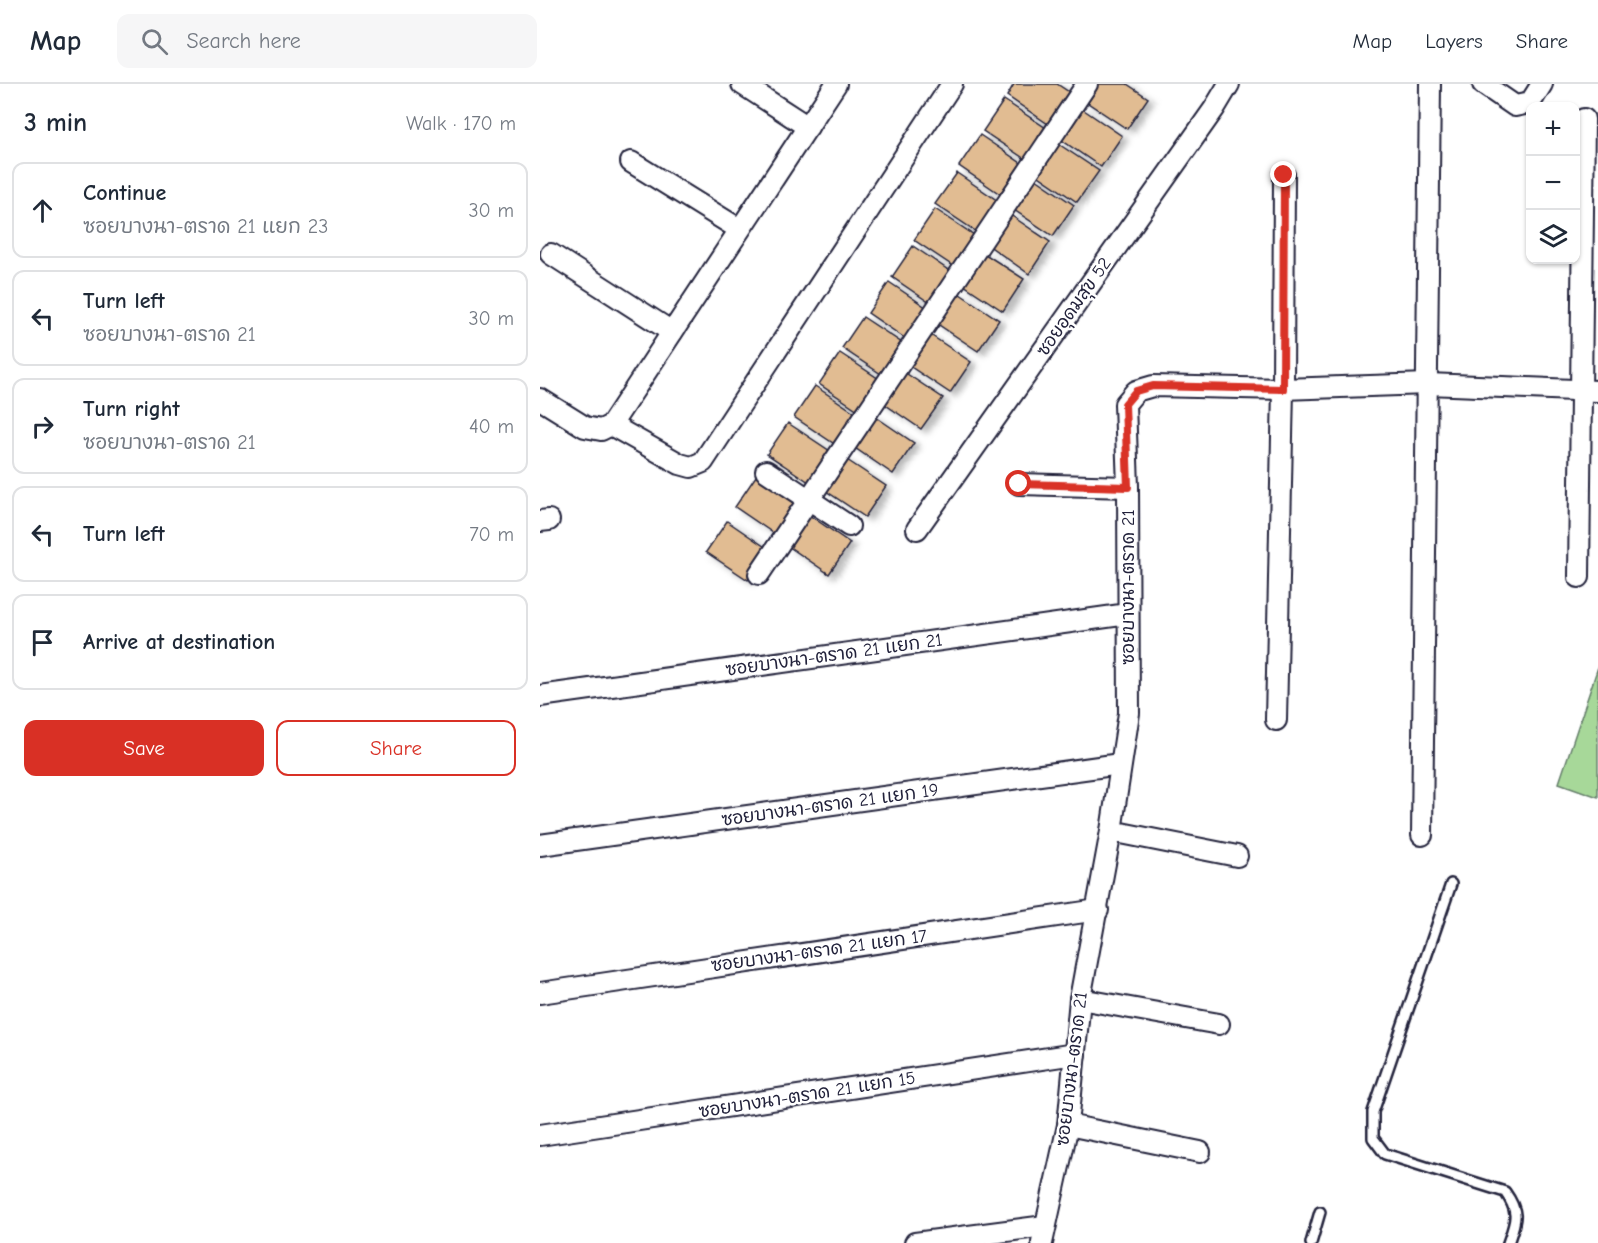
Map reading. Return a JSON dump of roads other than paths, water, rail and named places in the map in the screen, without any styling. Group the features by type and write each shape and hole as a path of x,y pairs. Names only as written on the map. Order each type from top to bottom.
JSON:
{"street":[{"path":"742,84 808,126"},
{"path":"540,399 585,427 601,430 611,424 836,84"},
{"path":"611,424 680,464 691,467 703,462 952,84"},
{"path":"759,574 811,500 1087,84"},
{"name":"ซอยอุดมสุข 52","path":"917,529 1214,109 1229,84"},
{"path":"1422,835 1430,84"},
{"path":"1483,84 1515,106 1530,103 1542,84"},
{"path":"1579,577 1589,391 1584,118"},
{"path":"631,162 739,229"},
{"path":"1276,720 1283,389 1284,175"},
{"path":"551,254 672,332"},
{"name":"ซอยบางนา-ตราด 21","path":"1043,1235 1068,1125 1080,999 1098,910 1129,713 1128,487 1125,404 1136,391 1153,386 1283,389 1428,384 1589,391"},
{"path":"766,471 849,526"},
{"path":"1019,484 1128,487"},
{"name":"ซอยบางนา-ตราด 21 แยก 21","path":"540,696 1128,614"},
{"name":"ซอยบางนา-ตราด 21 แยก 19","path":"540,845 1120,764"},
{"path":"1111,831 1237,856"},
{"name":"ซอยบางนา-ตราด 21 แยก 17","path":"540,993 1098,910"},
{"path":"1080,999 1219,1024"},
{"name":"ซอยบางนา-ตราด 21 แยก 15","path":"540,1135 1075,1054"},
{"path":"1068,1125 1200,1152"},
{"path":"915,1243 1043,1235"}],"lane":[{"path":"1451,884 1373,1112 1373,1138 1385,1154 1505,1192 1515,1206 1515,1224 1508,1243"},
{"path":"1311,1243 1320,1212"}]}
